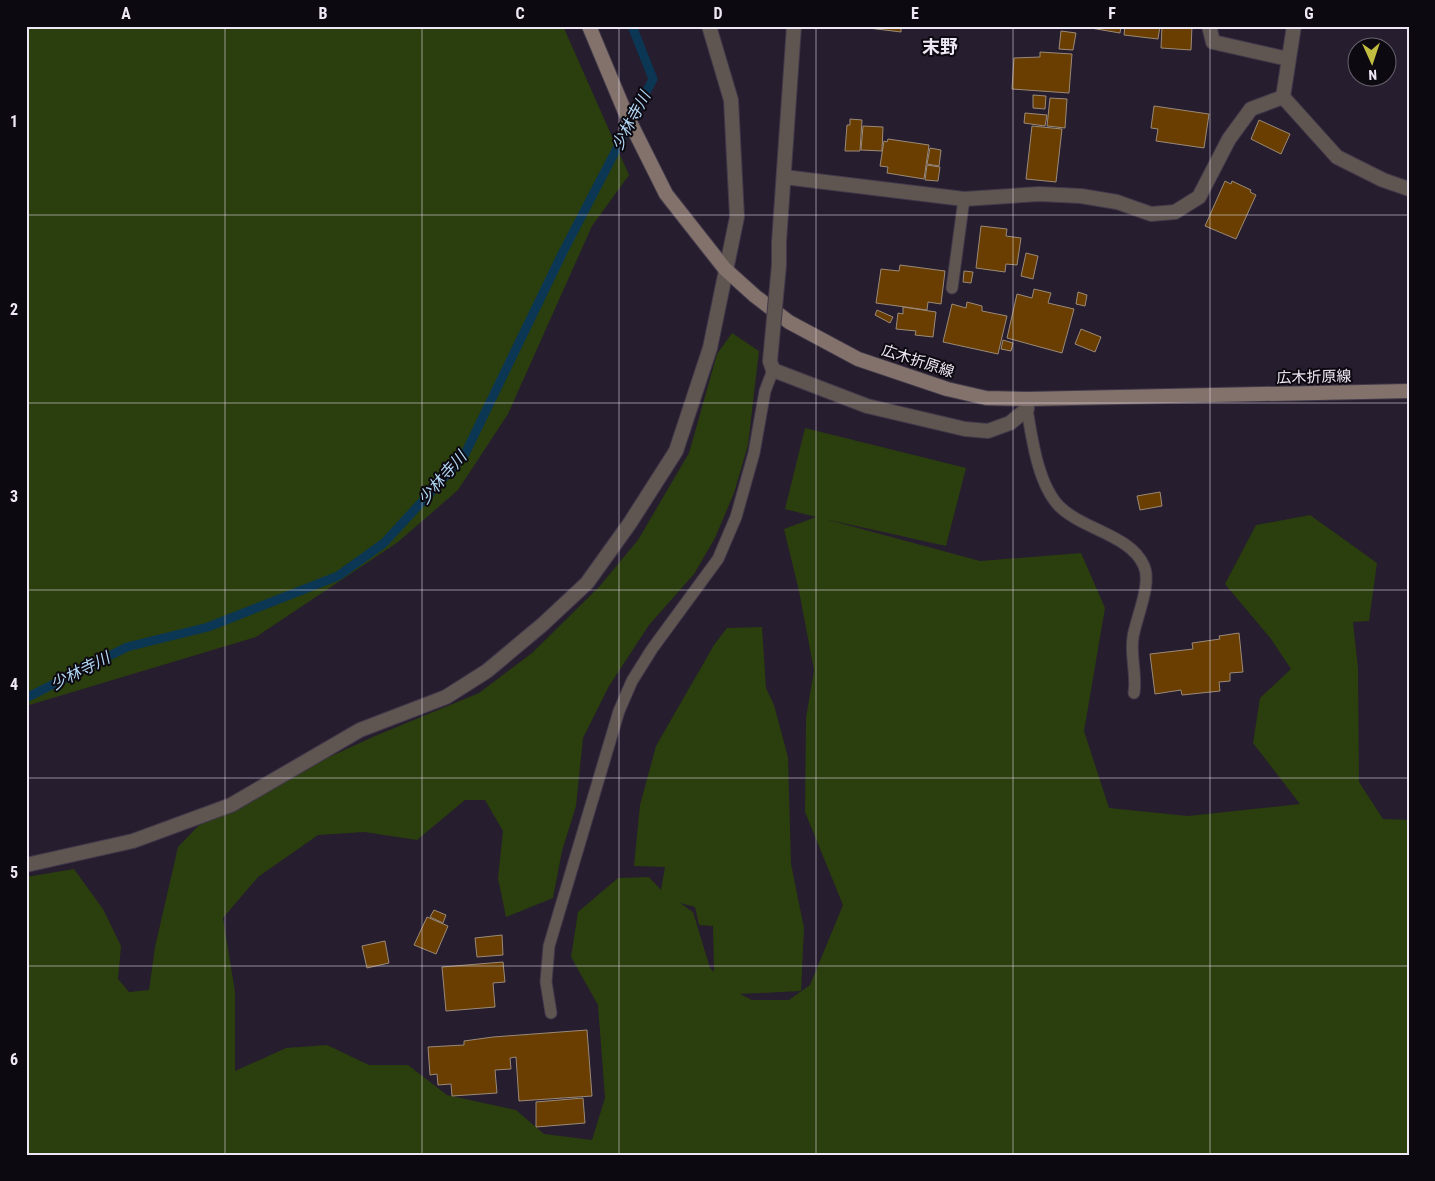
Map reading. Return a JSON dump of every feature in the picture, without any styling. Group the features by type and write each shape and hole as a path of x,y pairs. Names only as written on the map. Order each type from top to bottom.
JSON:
{"main road":[{"name":"広木折原線","path":"589,26 626,112 666,194 725,269 754,296 789,322 858,359 947,389 986,398 1027,404 1409,390"}],"street":[{"path":"26,865 133,841 231,805 360,730 446,697 487,671 542,625 587,583 630,522 676,451 710,348 737,217 731,100 709,26"},
{"path":"794,26 780,265 771,366 867,406 964,429 988,431 1010,423 1027,404"},
{"path":"1208,26 1213,42 1288,59"},
{"path":"1282,97 1294,26"},
{"path":"784,177 964,199 1039,194 1081,196 1117,202 1150,214 1176,212 1199,196 1229,139 1252,109 1282,97"},
{"path":"1282,97 1337,157 1383,180 1409,189"}],"lane":[{"path":"952,288 964,199"},
{"path":"551,1013 546,982 549,946 618,711 632,680 652,649 718,559 736,517 754,453 771,366"},
{"path":"1027,404 1032,440 1042,477 1058,505 1083,524 1129,546 1145,567 1145,588 1133,637 1132,659 1136,679 1134,693"}],"green space":[{"path":"26,26 563,26 629,175 592,226 508,414 458,490 398,542 256,637 26,706"},
{"path":"732,333 759,351 748,445 734,493 715,538 694,574 649,625 609,686 583,738 576,806 562,851 553,898 506,917 498,878 503,831 485,800 465,800 417,840 364,832 318,835 258,877 223,918 235,992 235,1071 286,1048 327,1045 369,1065 408,1065 447,1095 516,1110 544,1134 592,1140 605,1098 598,1005 571,957 578,912 618,878 649,877 661,890 665,867 634,866 640,805 656,746 714,645 727,628 762,627 766,688 774,705 788,757 791,864 804,928 801,991 740,994 752,1000 789,1000 810,985 843,905 805,812 806,718 814,670 799,591 784,529 816,517 785,509 805,428 966,468 946,546 825,519 980,561 1081,553 1105,608 1084,731 1109,808 1188,816 1300,804 1253,743 1260,698 1291,669 1271,639 1225,584 1256,525 1310,515 1377,563 1369,621 1353,622 1358,668 1359,782 1383,819 1409,820 1409,1155 26,1155 26,877 74,869 103,909 121,946 118,979 129,992 149,990 155,947 178,847 200,824 250,803 301,770 375,736 479,693 532,653 599,587 638,540 689,453 717,354","holes":["680,903 695,907 699,925 713,926 714,972 710,968 693,912"]}],"building":[{"path":"852,26 901,26 901,32"},
{"path":"1079,26 1121,26 1120,33"},
{"path":"1125,26 1160,26 1158,39 1124,35"},
{"path":"1162,26 1192,26 1191,50 1161,48"},
{"path":"1061,31 1076,33 1073,50 1059,49"},
{"path":"1040,52 1072,54 1069,93 1012,89 1014,58 1040,57"},
{"path":"1033,95 1046,96 1045,109 1033,108"},
{"path":"1050,98 1067,99 1065,128 1047,126"},
{"path":"1154,106 1209,114 1204,148 1156,141 1158,129 1151,128"},
{"path":"1025,113 1047,115 1045,126 1024,123"},
{"path":"850,119 862,120 860,151 845,151 847,125 850,125"},
{"path":"1259,120 1290,134 1281,154 1251,139"},
{"path":"863,126 883,127 882,151 861,150"},
{"path":"1032,126 1062,129 1056,182 1026,179"},
{"path":"888,139 929,145 924,179 887,173 888,167 880,166 884,141 887,142"},
{"path":"930,148 941,150 939,166 927,164"},
{"path":"927,165 940,167 938,181 925,180"},
{"path":"1225,181 1231,184 1232,181 1251,190 1250,192 1256,195 1236,239 1205,226"},
{"path":"981,226 1007,229 1006,236 1021,238 1017,265 1006,264 1005,272 976,268"},
{"path":"1026,253 1038,256 1033,279 1021,276"},
{"path":"900,265 945,271 941,304 928,302 927,310 876,303 881,269 899,271"},
{"path":"964,271 973,272 971,283 963,282"},
{"path":"1034,289 1051,293 1048,303 1074,309 1062,353 1007,338 1017,294 1032,298"},
{"path":"1078,292 1087,295 1085,306 1076,304"},
{"path":"967,302 982,306 982,311 1007,316 998,354 943,342 952,304 966,308"},
{"path":"903,307 936,312 933,337 915,335 916,331 896,329 898,313 903,314"},
{"path":"877,310 893,317 890,323 875,315"},
{"path":"1081,329 1101,337 1095,352 1075,344"},
{"path":"1003,340 1013,343 1011,351 1001,349"},
{"path":"1160,492 1162,506 1140,510 1137,496"},
{"path":"1239,633 1243,672 1230,673 1230,681 1219,682 1220,691 1182,695 1181,690 1155,694 1150,654 1193,649 1192,643 1220,639 1219,636"},
{"path":"434,910 446,915 443,923 430,917"},
{"path":"427,917 448,926 436,954 414,945"},
{"path":"502,935 503,955 477,957 475,938"},
{"path":"385,941 389,963 367,968 362,946"},
{"path":"503,962 505,982 493,983 495,1007 446,1011 442,967"},
{"path":"587,1030 592,1096 519,1101 516,1057 510,1058 511,1069 495,1070 497,1093 452,1096 451,1084 438,1085 437,1074 430,1075 428,1047 464,1045 464,1041 493,1037"},
{"path":"583,1098 585,1123 536,1127 536,1102"}],"waterway":[{"name":"少林寺川","path":"26,698 127,647 208,627 338,576 384,543 464,456 563,252 653,79 632,26"}],"district":[{"name":"末野","path":"940,46"}]}
